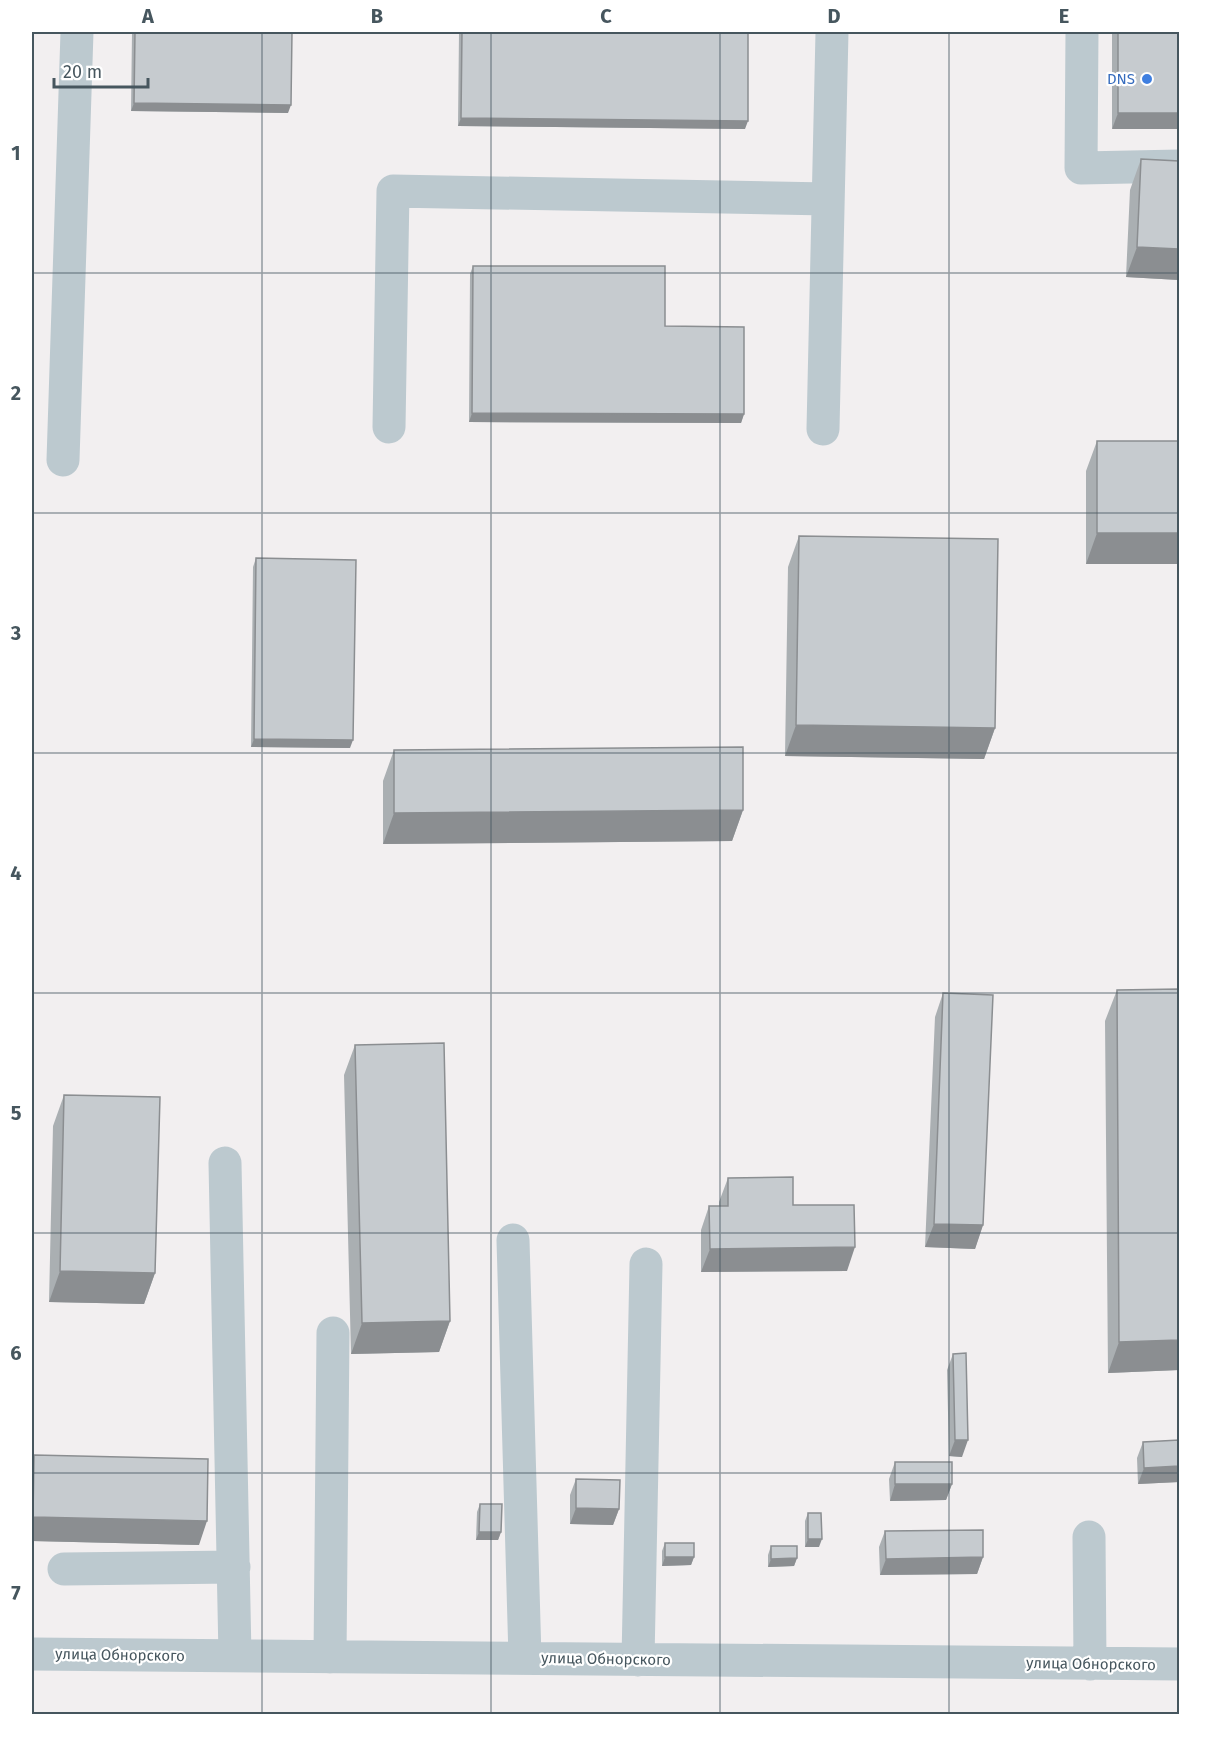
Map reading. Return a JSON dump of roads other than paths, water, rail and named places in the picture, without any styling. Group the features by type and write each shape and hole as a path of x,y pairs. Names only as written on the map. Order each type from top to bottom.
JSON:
{"street":[{"path":"63,460 77,32"},
{"path":"824,429 832,32"},
{"path":"1082,32 1081,168 1179,166"},
{"path":"389,427 393,191 828,199"},
{"path":"225,1162 235,1656"},
{"path":"513,1240 525,1658"},
{"path":"638,1659 646,1264"},
{"path":"330,1657 333,1333"},
{"path":"1089,1537 1089,1664"},
{"path":"64,1569 234,1566"},
{"name":"улица Обнорского","path":"32,1654 1179,1665"}],"place":[{"name":"DNS","path":"1147,79"}]}
